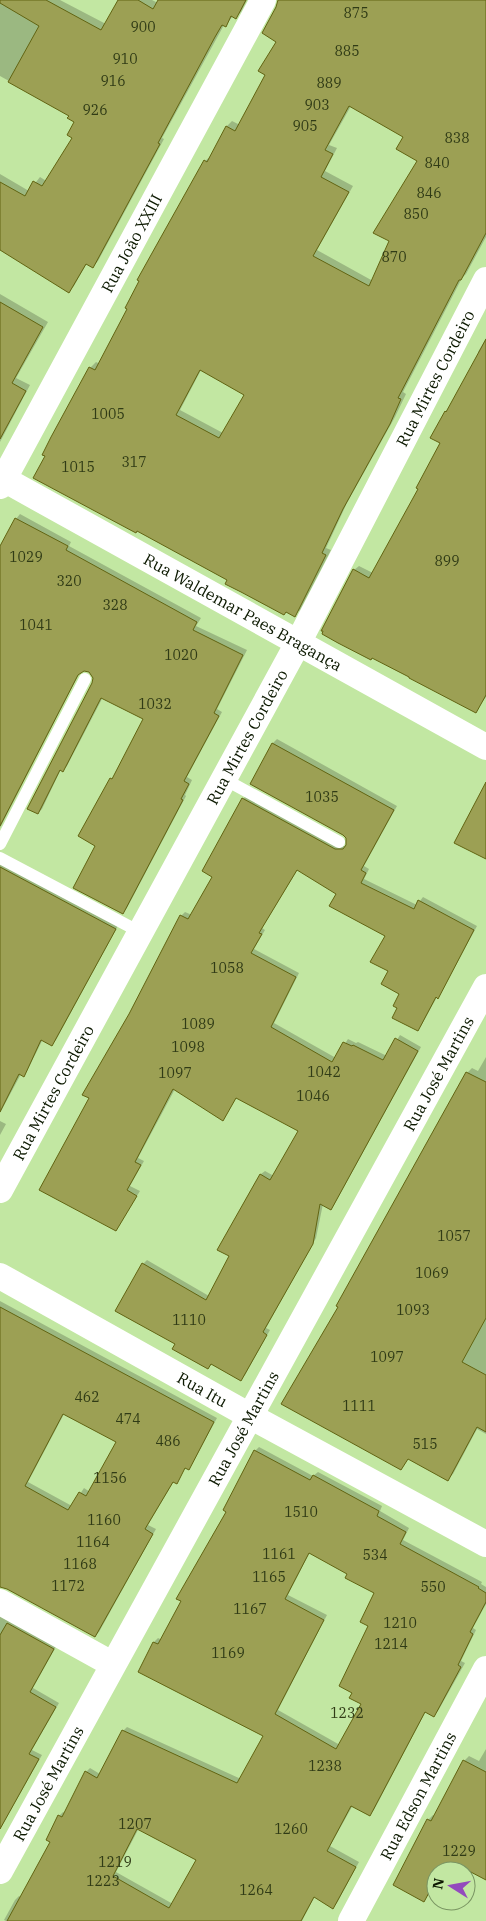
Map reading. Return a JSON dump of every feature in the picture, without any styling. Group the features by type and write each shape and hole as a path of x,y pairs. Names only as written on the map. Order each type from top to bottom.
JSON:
{"street":[{"name":"Rua João XXIII","path":"1,481 263,0"},
{"name":"Rua Mirtes Cordeiro","path":"0,1190 298,643 486,280"},
{"name":"Rua Waldemar Paes Bragança","path":"1,481 486,747"},
{"name":"Rua José Martins","path":"0,1871 112,1664 486,987"},
{"name":"Rua Itu","path":"0,1276 250,1416 486,1544"},
{"path":"0,1602 112,1664"},
{"name":"Rua Edson Martins","path":"350,1921 486,1669"}],"lane":[{"path":"0,844 85,679"},
{"path":"224,778 338,842"},
{"path":"0,858 140,932"}],"building":[{"path":"0,0 46,0 101,30 118,0 138,0 153,9 158,0 246,0 236,19 231,16 226,27 222,25 215,37 93,268 86,264 69,293 0,250 0,182 25,196 33,181 42,186 72,138 67,135 74,122 67,118 69,116 8,82 39,26 0,3"},
{"path":"278,0 486,0 486,233 461,280 459,280 398,398 401,399 390,424 343,509 322,553 326,555 295,617 286,612 284,615 225,584 227,580 33,478 45,456 42,455 51,437 89,367 95,370 127,309 125,308 139,281 137,280 204,160 207,162 226,126 235,131 265,75 258,71 276,42 262,33","holes":["349,106 403,137 396,149 417,161 373,233 389,241 369,286 313,256 349,192 321,177 333,154 325,150","200,370 244,395 219,438 176,415"]},
{"path":"0,302 43,327 12,383 26,391 0,439"},
{"path":"486,339 486,695 476,713 372,658 371,660 338,643 322,634 323,631 321,631 353,569 369,578 418,489 416,488 440,443 430,438"},
{"path":"15,518 68,546 66,550 197,622 193,630 243,655 214,713 219,716 184,781 189,784 181,799 183,800 123,914 73,888 95,846 78,836 110,778 112,779 143,719 101,698 63,772 60,770 38,814 27,809 92,683 93,678 89,672 84,671 78,675 0,826 0,546"},
{"path":"272,743 394,810 361,870 366,873 361,883 414,909 418,900 474,930 438,999 436,997 418,1031 392,1018 397,1008 393,1006 399,994 381,984 388,971 370,962 385,936 329,906 336,894 297,870 259,933 262,934 251,953 296,977 271,1027 332,1062 343,1042 383,1060 395,1038 418,1051 331,1210 320,1204 313,1244 263,1332 267,1335 241,1381 211,1364 208,1369 172,1349 175,1344 115,1311 142,1263 206,1300 229,1256 217,1250 260,1174 270,1180 298,1131 236,1098 223,1121 173,1089 135,1162 141,1165 127,1190 137,1196 116,1231 39,1190 89,1098 82,1095 129,1014 180,915 188,919 212,877 202,871 242,798 335,849 343,849 346,845 346,838 343,835 250,784"},
{"path":"486,782 486,859 454,843"},
{"path":"0,867 116,929 52,1046 41,1040 24,1077 19,1074 0,1112"},
{"path":"466,1072 486,1082 486,1318 462,1362 486,1375 486,1432 477,1427 448,1481 408,1459 401,1470 281,1404 338,1307 336,1306"},
{"path":"0,1307 214,1422 189,1470 185,1468 177,1484 173,1482 145,1529 153,1534 95,1637 0,1587","holes":["63,1414 116,1442 86,1496 79,1492 68,1510 25,1486"]},
{"path":"254,1450 310,1480 313,1475 379,1511 377,1516 406,1532 400,1544 479,1587 486,1593 486,1602 470,1632 473,1634 458,1665 461,1667 434,1717 425,1712 370,1816 351,1806 327,1851 356,1867 333,1909 314,1897 301,1921 7,1921 50,1842 46,1840 58,1815 62,1817 85,1771 97,1778 122,1730 237,1783 263,1736 138,1672 153,1642 158,1644 181,1601 176,1599 226,1512 223,1510","holes":["309,1553 347,1574 345,1578 374,1593 360,1622 368,1626 339,1686 352,1693 349,1698 361,1704 336,1749 275,1714 324,1620 285,1599","137,1829 196,1860 169,1908 113,1876"]},
{"path":"7,1623 54,1649 30,1692 56,1707 29,1754 39,1759 0,1829 0,1635"},
{"path":"463,1760 486,1772 486,1880 476,1875 476,1861 426,1861 426,1898 424,1902 393,1885 427,1819 431,1821"}]}
